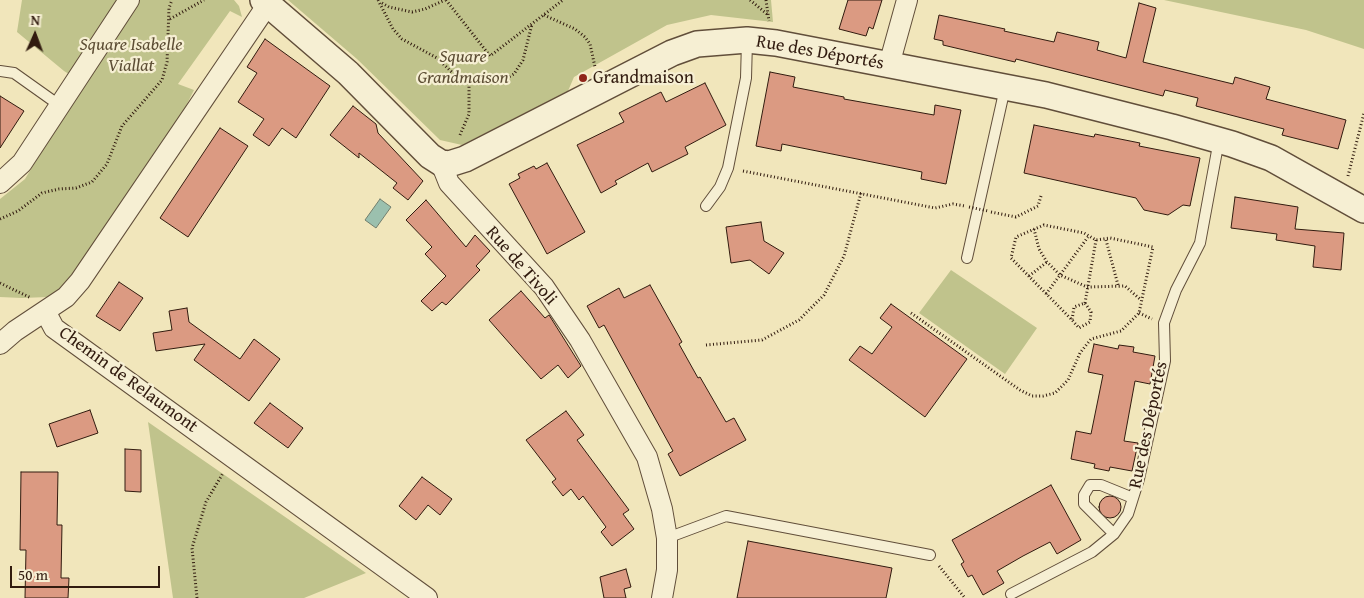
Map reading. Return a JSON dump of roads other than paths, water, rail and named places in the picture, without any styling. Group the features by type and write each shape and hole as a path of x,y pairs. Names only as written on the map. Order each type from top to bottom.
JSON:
{"street":[{"path":"0,183 22,163 129,0"},
{"path":"889,65 907,0"},
{"name":"Rue de Tivoli","path":"265,2 348,73 430,156 453,161 449,183 544,287 580,340 647,457 662,509 667,538 667,570 662,598"},
{"name":"Chemin de Relaumont","path":"265,2 80,281 66,297 45,311 54,328 427,598"},
{"name":"Rue des Déportés","path":"453,161 603,90 672,53 697,44 747,40 776,43 1005,87 1112,111 1219,140 1271,158 1364,210"},
{"path":"0,344 45,311"}],"lane":[{"path":"706,206 720,187 728,168 746,78 747,40"},
{"path":"0,71 14,72 59,106"},
{"path":"967,258 1005,87"},
{"name":"Rue des Déportés","path":"1011,594 1092,552 1114,534 1128,514 1140,479 1165,361 1164,323 1176,290 1200,242 1219,140"},
{"path":"1114,534 1084,504 1084,495 1090,485 1101,485 1133,498"},
{"path":"667,538 726,516 930,555"}],"place":[{"name":"Grandmaison","path":"583,78"}],"park label":[{"name":"Square Isabelle Viallat","path":"131,55"},
{"name":"Square Grandmaison","path":"463,67"}]}
